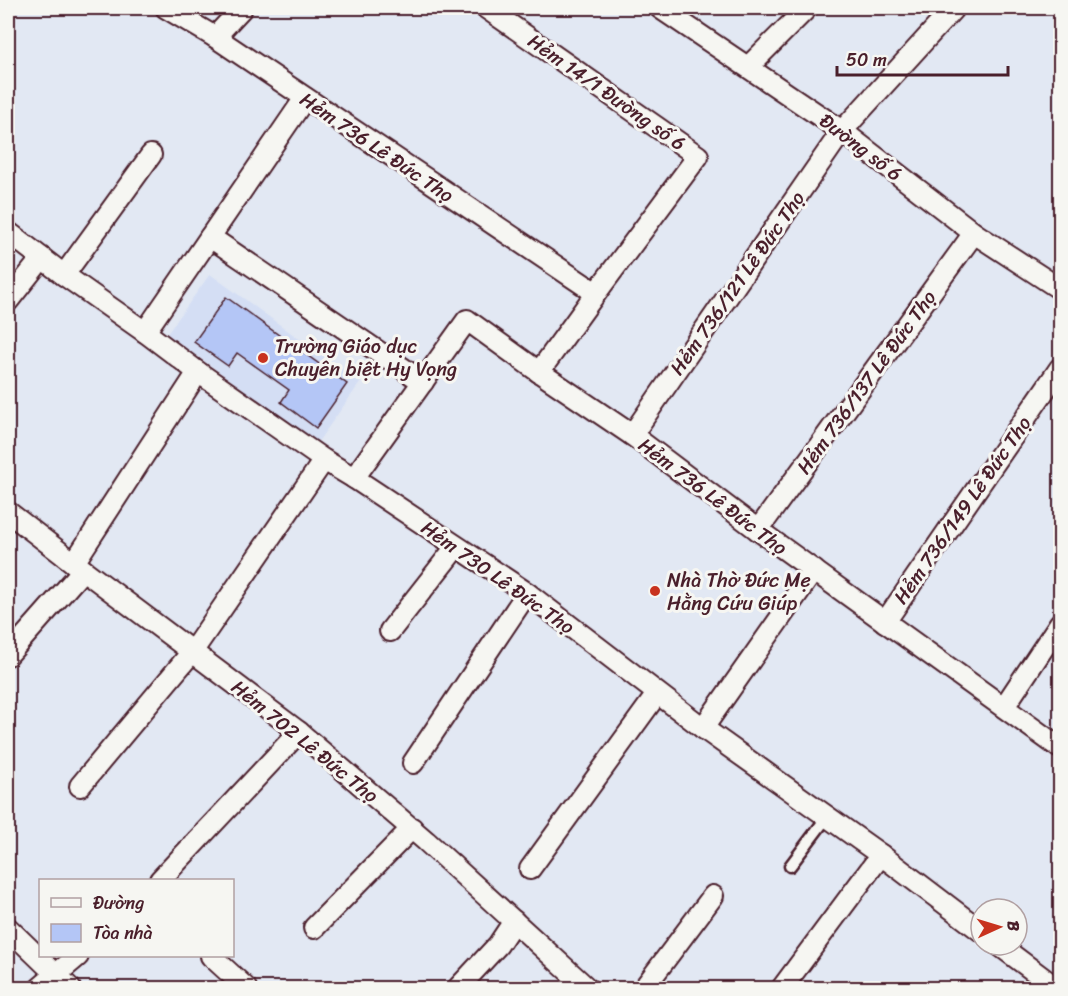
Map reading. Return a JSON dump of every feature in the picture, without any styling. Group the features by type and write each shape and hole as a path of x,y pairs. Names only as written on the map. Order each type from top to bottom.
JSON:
{"street":[{"name":"Hẻm 736 Lê Đức Thọ","path":"166,8 215,37 596,293"},
{"path":"215,37 242,8"},
{"name":"Hẻm 14/1 Đường số 6","path":"486,8 698,156 596,293"},
{"name":"Đường số 6","path":"660,8 684,14 749,66 842,130 974,233 1060,289"},
{"path":"749,66 807,8"},
{"name":"Hẻm 736/121 Lê Đức Thọ","path":"632,435 842,130 954,8"},
{"path":"145,332 305,98"},
{"path":"64,275 151,155"},
{"name":"Hẻm 730 Lê Đức Thọ","path":"8,232 198,372 324,460 527,593 657,694 881,855 969,922"},
{"name":"Hẻm 736/137 Lê Đức Thọ","path":"758,530 974,233"},
{"path":"210,237 423,382 354,478"},
{"path":"8,302 42,258"},
{"path":"539,372 596,293"},
{"name":"Hẻm 736 Lê Đức Thọ","path":"423,382 467,320 632,435 758,530 1060,748"},
{"name":"Hẻm 736/149 Lê Đức Thọ","path":"885,622 1060,369"},
{"path":"8,656 79,567 198,372"},
{"path":"80,786 192,652 324,460"},
{"name":"Hẻm 702 Lê Đức Thọ","path":"8,512 299,732 412,828 587,988"},
{"path":"390,631 456,547"},
{"path":"703,728 814,570"},
{"path":"413,763 527,593"},
{"path":"1004,707 1060,623"},
{"path":"530,869 657,694"},
{"path":"161,879 299,732"},
{"path":"314,928 412,828"},
{"path":"782,988 881,855"},
{"path":"644,988 713,896"},
{"path":"458,988 498,945 514,921"},
{"path":"8,928 70,988"},
{"path":"40,988 77,957"},
{"path":"212,957 246,988"},
{"path":"1015,957 1054,986"}],"lane":[{"path":"790,866 827,817"}],"shaded area":[{"name":"Trường Giáo dục Chuyên biệt Hy Vọng","path":"210,274 360,383 317,443 167,334"}],"building":[{"path":"226,297 347,384 316,428 281,402 289,390 237,353 228,366 194,342"}],"place":[{"name":"Trường Giáo dục Chuyên biệt Hy Vọng","path":"263,358"},
{"name":"Nhà Thờ Đức Mẹ Hằng Cứu Giúp","path":"655,591"}]}
